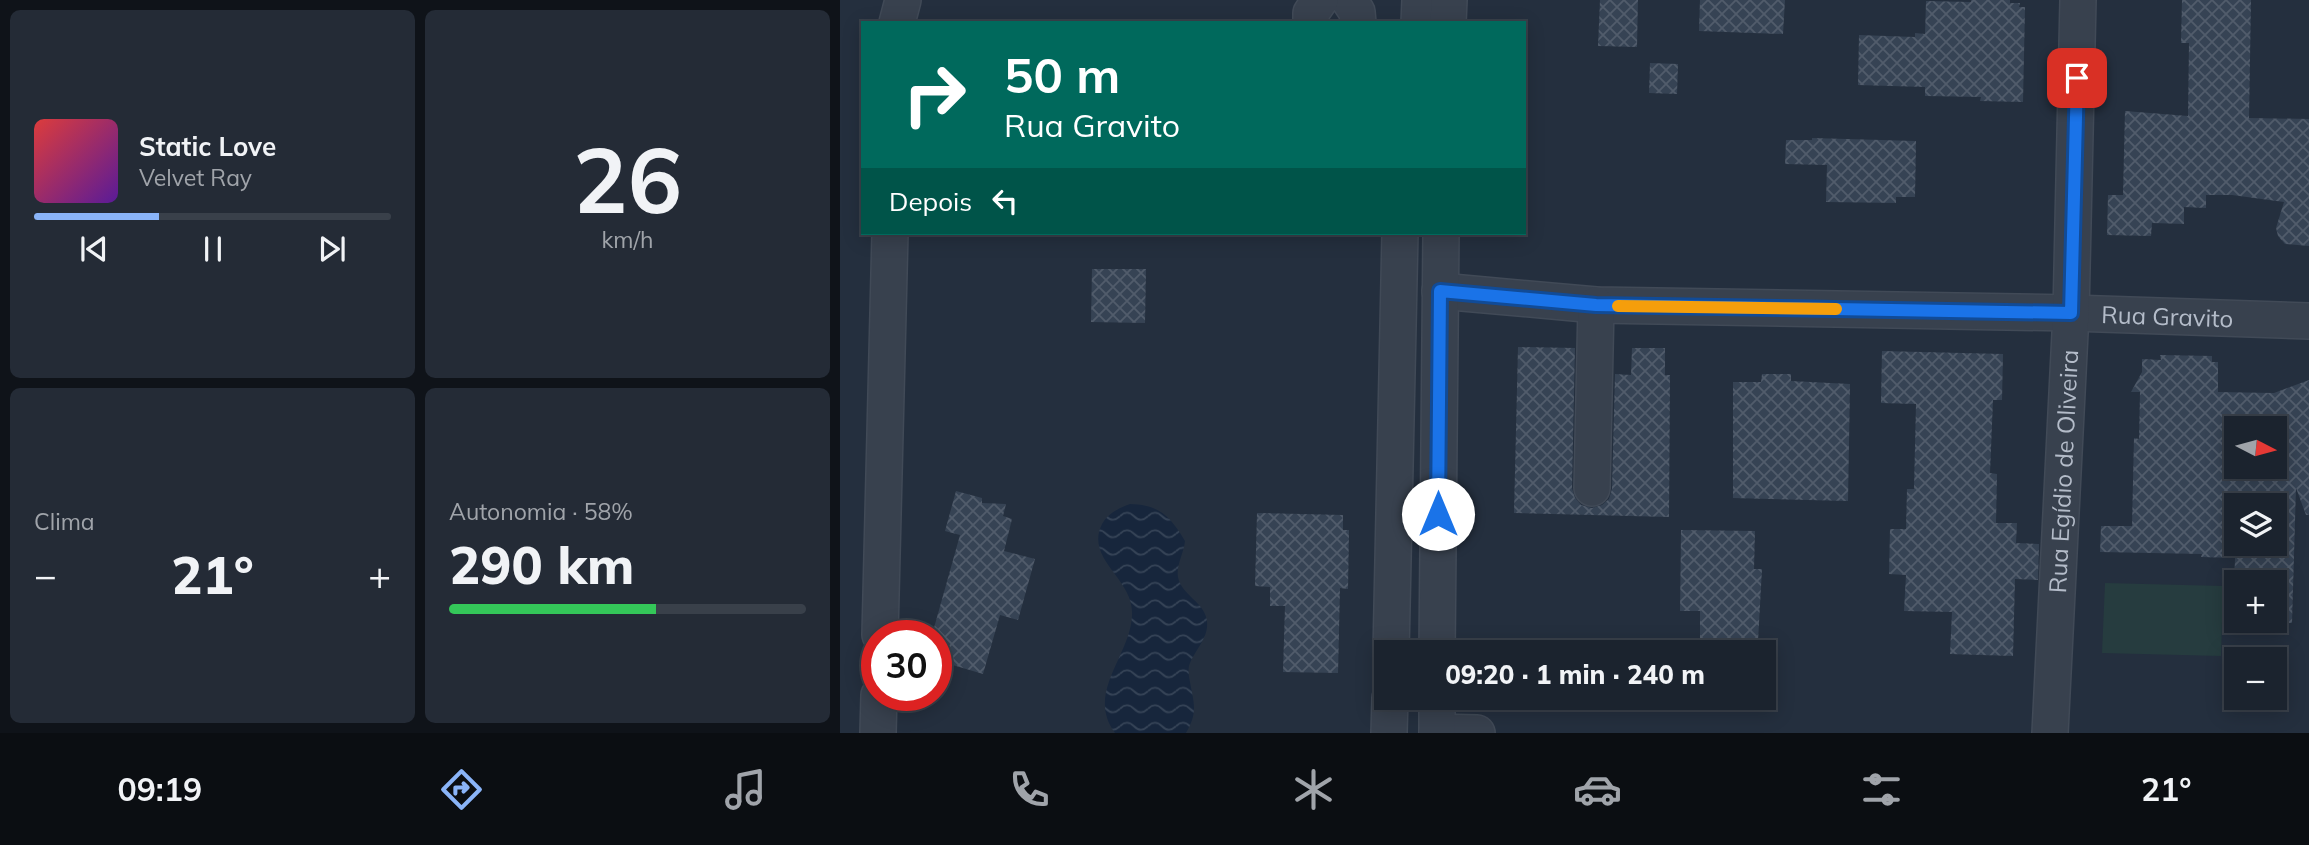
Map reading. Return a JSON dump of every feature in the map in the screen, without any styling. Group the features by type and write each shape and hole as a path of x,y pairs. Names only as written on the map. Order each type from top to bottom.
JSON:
{"street":[{"path":"898,21 904,0"},
{"path":"1311,21 1315,3 1320,0"},
{"path":"1349,0 1357,12 1358,21"},
{"path":"1419,21 1420,0"},
{"path":"1448,21 1449,0"},
{"name":"Rua Egídio de Oliveira","path":"2050,733 2071,313 2078,0"},
{"path":"880,620 890,235"},
{"path":"1391,640 1400,235"},
{"path":"1437,640 1441,235"},
{"name":"Rua Gravito","path":"1440,291 1596,305 2071,313 2309,321"},
{"path":"1592,488 1596,305"},
{"path":"1389,733 1390,710"},
{"path":"1437,710 1437,733 1477,733"},
{"path":"878,733 879,711"}],"green space":[{"path":"2105,583 2223,586 2221,656 2102,653"}],"water":[{"path":"1130,504 1157,510 1180,532 1185,541 1178,577 1184,589 1202,609 1207,621 1204,639 1189,666 1194,708 1186,733 1115,733 1107,718 1107,689 1125,645 1132,615 1127,592 1101,553 1099,532 1111,514"}],"building":[{"path":"1600,0 1638,0 1637,47 1598,46"},
{"path":"1700,0 1785,0 1783,34 1699,31"},
{"path":"2010,0 2010,3 2020,3 2019,7 2025,7 2023,102 1980,101 1981,97 1925,96 1925,87 1858,85 1859,35 1915,37 1915,33 1925,34 1926,1"},
{"path":"2182,0 2251,0 2249,118 2309,119 2309,246 2285,244 2278,236 2276,228 2284,202 2232,195 2206,195 2206,208 2184,207 2184,224 2152,223 2151,236 2107,235 2108,195 2123,195 2125,111 2188,116 2189,43 2181,43"},
{"path":"1650,63 1678,64 1677,94 1649,93"},
{"path":"1812,138 1916,141 1915,197 1896,197 1896,203 1826,202 1827,165 1785,164 1786,140"},
{"path":"1092,269 1146,269 1145,323 1091,322"},
{"path":"1518,347 1575,348 1572,488 1581,505 1592,508 1609,499 1612,489 1615,374 1631,375 1632,348 1665,348 1665,375 1670,375 1669,517 1514,513"},
{"path":"1882,351 2003,354 2002,400 1993,400 1990,473 1997,474 1996,523 2017,523 2016,543 2039,544 2038,580 2015,579 2013,656 1950,654 1952,612 1904,611 1906,575 1889,574 1890,529 1906,529 1907,489 1914,489 1916,404 1881,403"},
{"path":"2160,355 2212,356 2212,362 2218,362 2218,392 2274,393 2309,380 2309,515 2306,515 2296,488 2292,623 2287,623 2287,570 2235,570 2235,558 2201,557 2202,554 2100,552 2101,526 2132,526 2134,438 2139,439 2140,392 2131,392 2142,372 2142,359 2161,360"},
{"path":"1762,374 1791,374 1791,381 1850,384 1848,501 1733,498 1733,382 1761,382"},
{"path":"956,491 982,498 982,503 1006,504 1003,516 1012,519 1004,551 1035,559 1018,620 1000,615 983,674 952,665 952,620 936,620 960,535 945,531"},
{"path":"1257,513 1343,515 1343,530 1349,530 1348,589 1340,588 1338,673 1283,672 1285,606 1270,606 1270,587 1255,586"},
{"path":"1681,530 1755,531 1754,569 1762,569 1758,640 1700,639 1700,611 1680,611"}],"slow traffic":[{"path":"1618,306 1836,309"}],"route":[{"path":"1438,514 1440,291 1596,305 2071,313 2077,78"}]}
